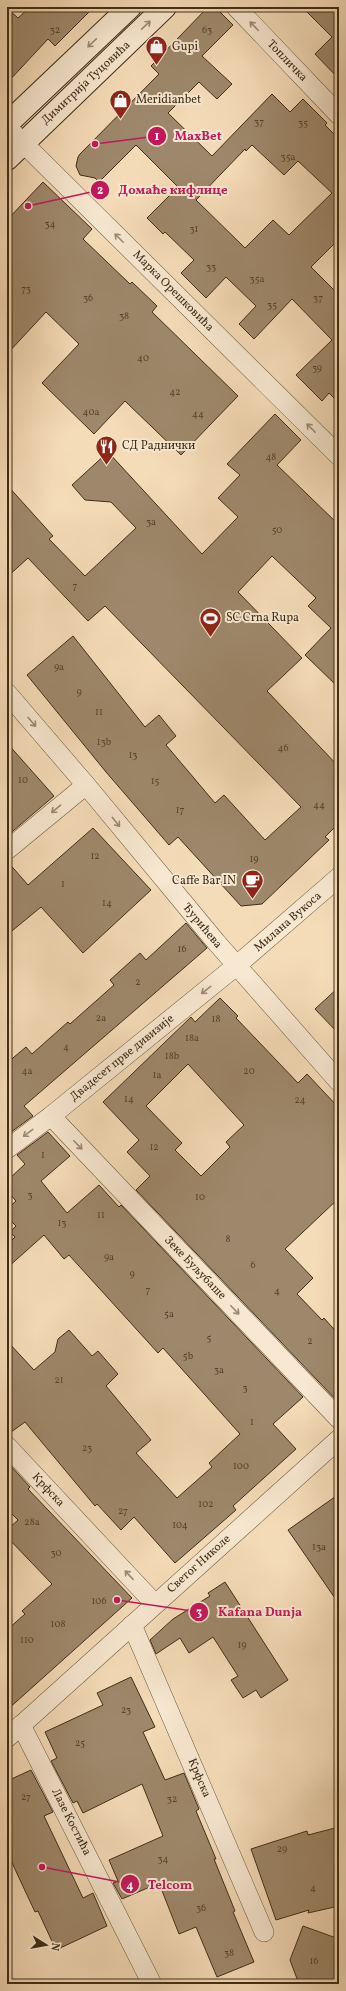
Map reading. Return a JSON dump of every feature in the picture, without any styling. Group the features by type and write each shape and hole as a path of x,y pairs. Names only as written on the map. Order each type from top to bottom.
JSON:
{"main road":[{"name":"Димитрија Туцовића","path":"7,159 165,7"},
{"name":"Димитрија Туцовића","path":"7,126 121,10"}],"street":[{"name":"Топличка","path":"236,7 339,115"},
{"name":"Марка Орешковића","path":"7,126 339,456"},
{"name":"Ђурићева","path":"7,693 86,785 236,966 339,1082"},
{"path":"7,850 86,785"},
{"name":"Милана Вукоса","path":"236,966 339,877"},
{"name":"Двадесет прве дивизије","path":"7,1149 51,1116 236,966"},
{"name":"Зеке Буљубаше","path":"51,1116 339,1419"},
{"name":"Светог Николе","path":"7,1738 339,1439"},
{"name":"Крфска","path":"7,1446 155,1604"},
{"name":"Крфска","path":"132,1625 264,1932"},
{"name":"Лазе Костића","path":"21,1725 152,1984"}],"building":[{"path":"30,7 94,7 55,46 48,39 7,83 7,8 18,18"},
{"path":"208,7 215,7 233,25 202,56 232,84 217,99 199,82 168,113 212,156 272,94 290,112 303,99 327,123 325,125 339,139 339,239 311,267 339,295 339,403 329,393 322,401 296,375 332,340 292,299 254,339 239,324 256,306 226,277 206,298 181,273 194,260 165,232 163,234 147,218 178,187 136,145 99,182 95,178 80,175 76,166 78,157 159,74 151,66","holes":["252,145 284,175 298,161 332,193 289,235 273,220 245,248 196,200 245,149 246,151"]},
{"path":"302,7 339,7 339,79 315,54 332,37"},
{"path":"43,182 92,229 83,239 130,284 132,282 157,306 152,312 238,396 181,455 125,401 94,434 42,383 79,344 46,312 7,354 7,220"},
{"path":"275,414 301,440 277,465 339,525 339,688 305,655 331,628 308,606 316,598 272,556 238,592 302,658 267,691 339,767 339,823 325,837 329,840 262,904 241,906 178,837 169,845 106,772 27,675 73,636 145,727 159,715 176,736 166,745 215,803 224,795 265,840 301,807 105,606 88,621 28,558 7,577 7,485 53,536 49,539 85,576 136,528 111,502 85,500 72,485 108,452 202,554 238,517 218,498 240,475 227,464"},
{"path":"7,743 54,796 7,836"},
{"path":"93,828 151,890 83,953 41,907 7,935 7,861 28,885"},
{"path":"186,923 207,948 24,1106 33,1116 7,1135 7,1063 26,1047 32,1054 68,1022 70,1024 114,985 110,980 140,953 146,960"},
{"path":"339,987 339,1034 315,1009"},
{"path":"220,998 238,1016 236,1018 298,1083 307,1074 339,1108 339,1198 285,1249 313,1278 297,1294 322,1320 324,1318 339,1335 339,1403 136,1190 150,1176 127,1152 139,1140 103,1102 191,1017 195,1022","holes":["188,1064 244,1125 226,1142 230,1147 201,1176 175,1150 182,1143 146,1106"]},
{"path":"48,1132 70,1156 41,1181 67,1213 99,1185 119,1207 121,1205 303,1397 273,1424 296,1449 233,1506 236,1510 175,1563 134,1517 121,1530 97,1504 95,1506 25,1422 7,1435 7,1341 34,1370 55,1352 58,1339 69,1330 92,1356 98,1351 118,1374 106,1386 151,1440 136,1453 177,1498 212,1467 209,1463 240,1434 163,1348 158,1353 69,1255 64,1259 44,1235 7,1268 7,1245 15,1237 10,1232 16,1226 7,1217 7,1209 16,1201 7,1191 7,1181 25,1164 17,1155"},
{"path":"7,1462 30,1487 28,1489 132,1598 7,1710 7,1630 25,1614 22,1611 52,1584 7,1537 7,1530 18,1520 7,1509"},
{"path":"339,1494 339,1604 288,1530"},
{"path":"225,1582 288,1680 261,1698 256,1690 243,1698 231,1680 238,1676 213,1637 189,1653 180,1638 156,1654 150,1640 173,1619 210,1596 208,1593"},
{"path":"131,1677 155,1727 143,1732 165,1780 184,1773 199,1809 196,1811 235,1911 233,1912 254,1962 217,1977 196,1927 179,1934 159,1883 122,1899 113,1883 118,1881 109,1860 163,1836 142,1784 83,1813 77,1801 73,1803 51,1761 57,1758 45,1732 103,1705 97,1693"},
{"path":"31,1770 53,1812 44,1816 83,1898 93,1893 107,1926 56,1950 38,1911 35,1912 7,1852 7,1781"},
{"path":"339,1827 339,1906 308,1913 309,1910 276,1920 251,1849 307,1831 308,1835"},
{"path":"303,1926 339,1939 339,1984 299,1984 290,1960"}],"place":[{"name":"Gupi","path":"157,66"},
{"name":"Meridianbet","path":"121,120"},
{"name":"MaxBet","path":"95,144"},
{"name":"Домаће кифлице","path":"28,206"},
{"name":"СД Раднички","path":"106,466"},
{"name":"SC Crna Rupa","path":"210,638"},
{"name":"Caffe Bar IN","path":"252,900"},
{"name":"Kafana Dunja","path":"117,1600"},
{"name":"Telcom","path":"42,1867"}]}
